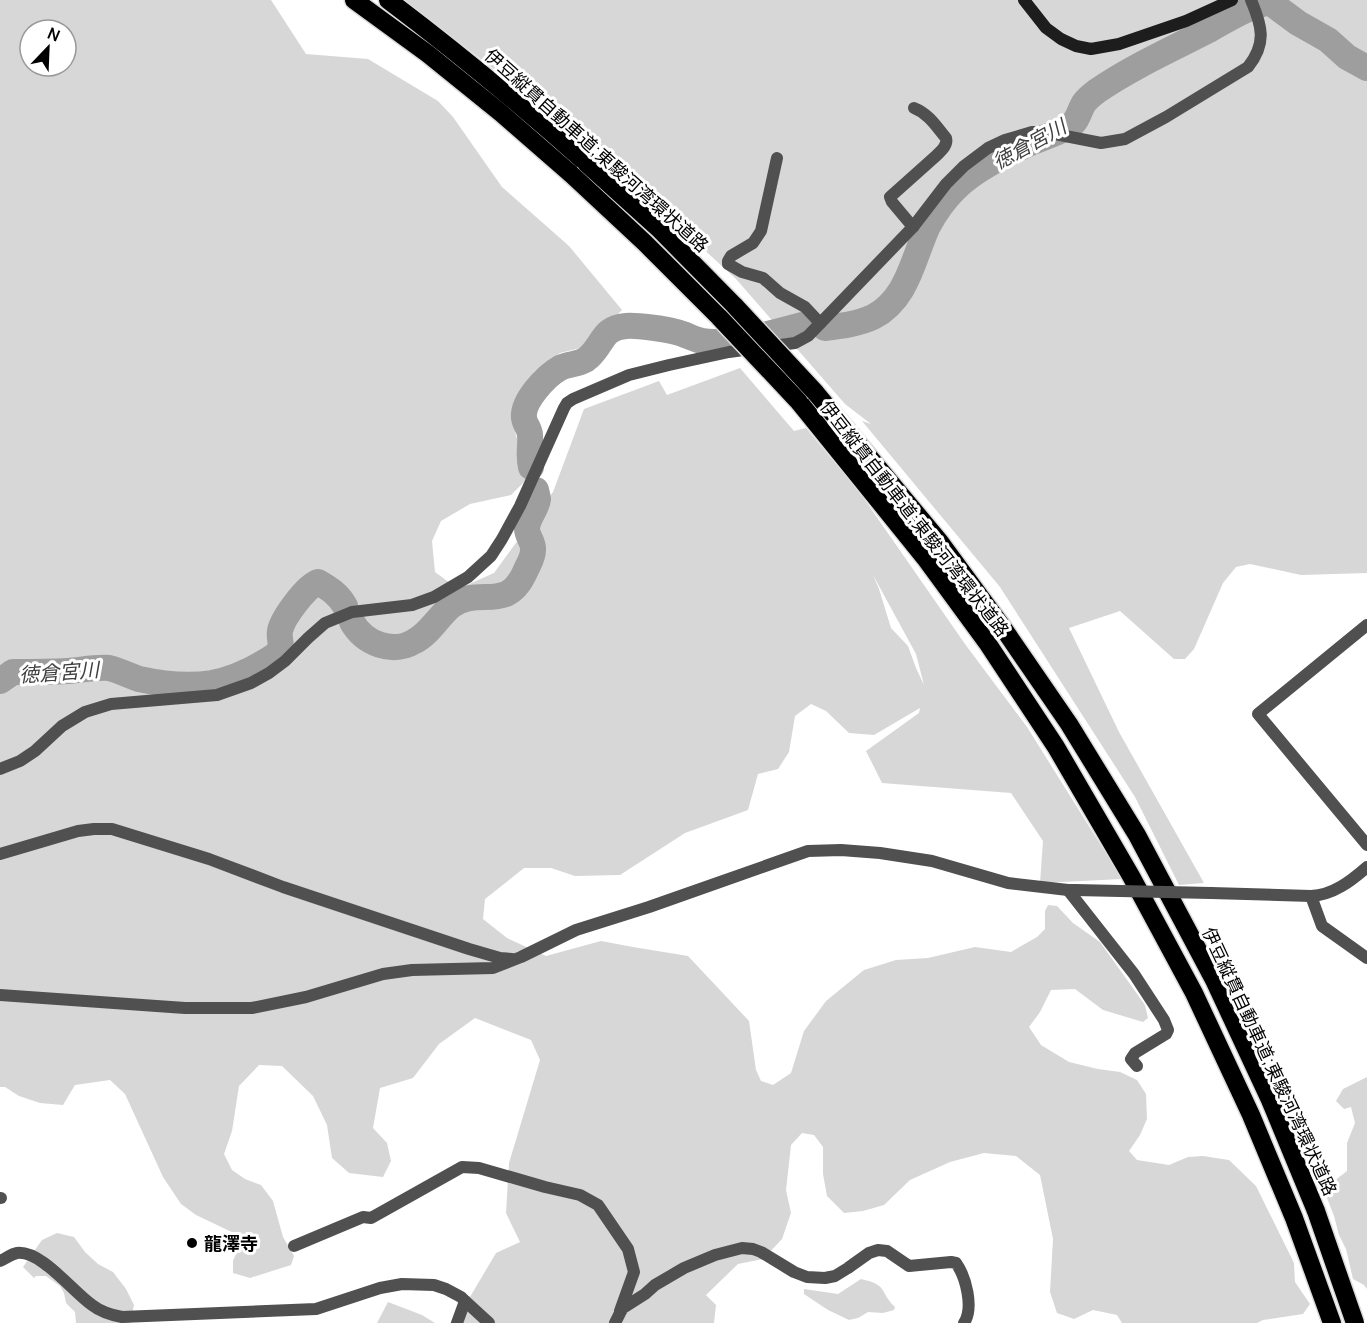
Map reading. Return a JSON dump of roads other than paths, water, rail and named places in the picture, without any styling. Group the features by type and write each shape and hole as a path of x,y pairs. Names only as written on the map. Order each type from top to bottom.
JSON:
{"highway":[{"name":"伊豆縦貫自動車道;東駿河湾環状道路","path":"354,0 428,54 501,113 645,243 799,402 925,558 988,644 1056,747 1131,876 1194,993 1251,1115 1294,1218 1332,1323"},
{"name":"伊豆縦貫自動車道;東駿河湾環状道路","path":"388,0 515,100 658,228 734,305 815,392 940,542 1001,625 1069,724 1137,835 1214,980 1270,1100 1316,1211 1354,1323"}],"street":[{"path":"1024,0 1046,28 1060,39 1076,46 1091,48 1119,44 1186,21 1232,0"},
{"path":"0,769 20,761 35,751 62,726 85,712 111,704 217,695 240,687 269,674 325,623 352,612 412,605 434,597 468,577 491,556 502,539 520,506 567,403 629,375 669,364 729,352 795,344 808,336 914,227 946,184 964,166 988,148 1032,132 1045,132 1101,143 1125,139 1167,117 1248,67 1255,58 1262,33 1251,0"},
{"path":"914,108 929,117 947,141 937,155 890,197 914,227"},
{"path":"777,158 761,231 753,243 731,256 728,264 742,272 763,278 780,293 805,307 820,323"},
{"path":"1367,625 1258,714 1367,845"},
{"path":"0,854 78,831 112,829 209,859 283,887 469,949 512,959"},
{"path":"0,995 185,1008 252,1008 306,997 383,974 432,969 493,968 576,930 808,851 841,850 880,853 932,861 1008,883 1072,890 1311,897 1324,895 1340,887 1367,867"},
{"path":"1072,890 1134,974 1168,1030 1166,1034 1135,1053 1131,1059 1137,1066"},
{"path":"1311,897 1322,926 1367,958"},
{"path":"294,1246 363,1217 371,1218 462,1167 478,1168 580,1195 598,1205 628,1249 634,1272 617,1318"},
{"path":"617,1318 655,1285 684,1268 715,1255 742,1248 761,1252 794,1272 817,1278 835,1275 848,1269 869,1253 878,1250 887,1251 909,1266 956,1263 960,1269 969,1303 968,1317 964,1323"},
{"path":"0,1262 17,1253 40,1260 90,1304 110,1315 131,1318 188,1319 316,1309 380,1288 402,1284 434,1285 446,1288 465,1301 489,1323"},
{"path":"457,1323 465,1301"},
{"path":"1354,1323 1367,1319"}],"waterway":[{"name":"徳倉宮川","path":"825,328 873,317 894,300 908,277 934,216 951,193 972,175 992,162 1070,126 1077,119 1088,98 1110,82 1239,13 1271,3 1298,23 1328,40 1347,57 1367,68"},
{"name":"徳倉宮川","path":"531,467 530,433 524,418 524,411 531,397 554,372 589,357 612,330 618,327 637,326 679,333 702,341 725,342 805,325"},
{"name":"徳倉宮川","path":"352,622 371,641 379,645 397,647 420,638 451,606 462,600 501,596 509,592 518,585 532,556 533,547 527,529 538,499 536,490"},
{"name":"徳倉宮川","path":"0,681 13,672 104,668 157,682 184,685 212,683 244,672 278,653 281,647 280,631 285,619 301,596 318,582 337,595 345,606"}],"place":[{"name":"龍澤寺","path":"192,1243"}]}
